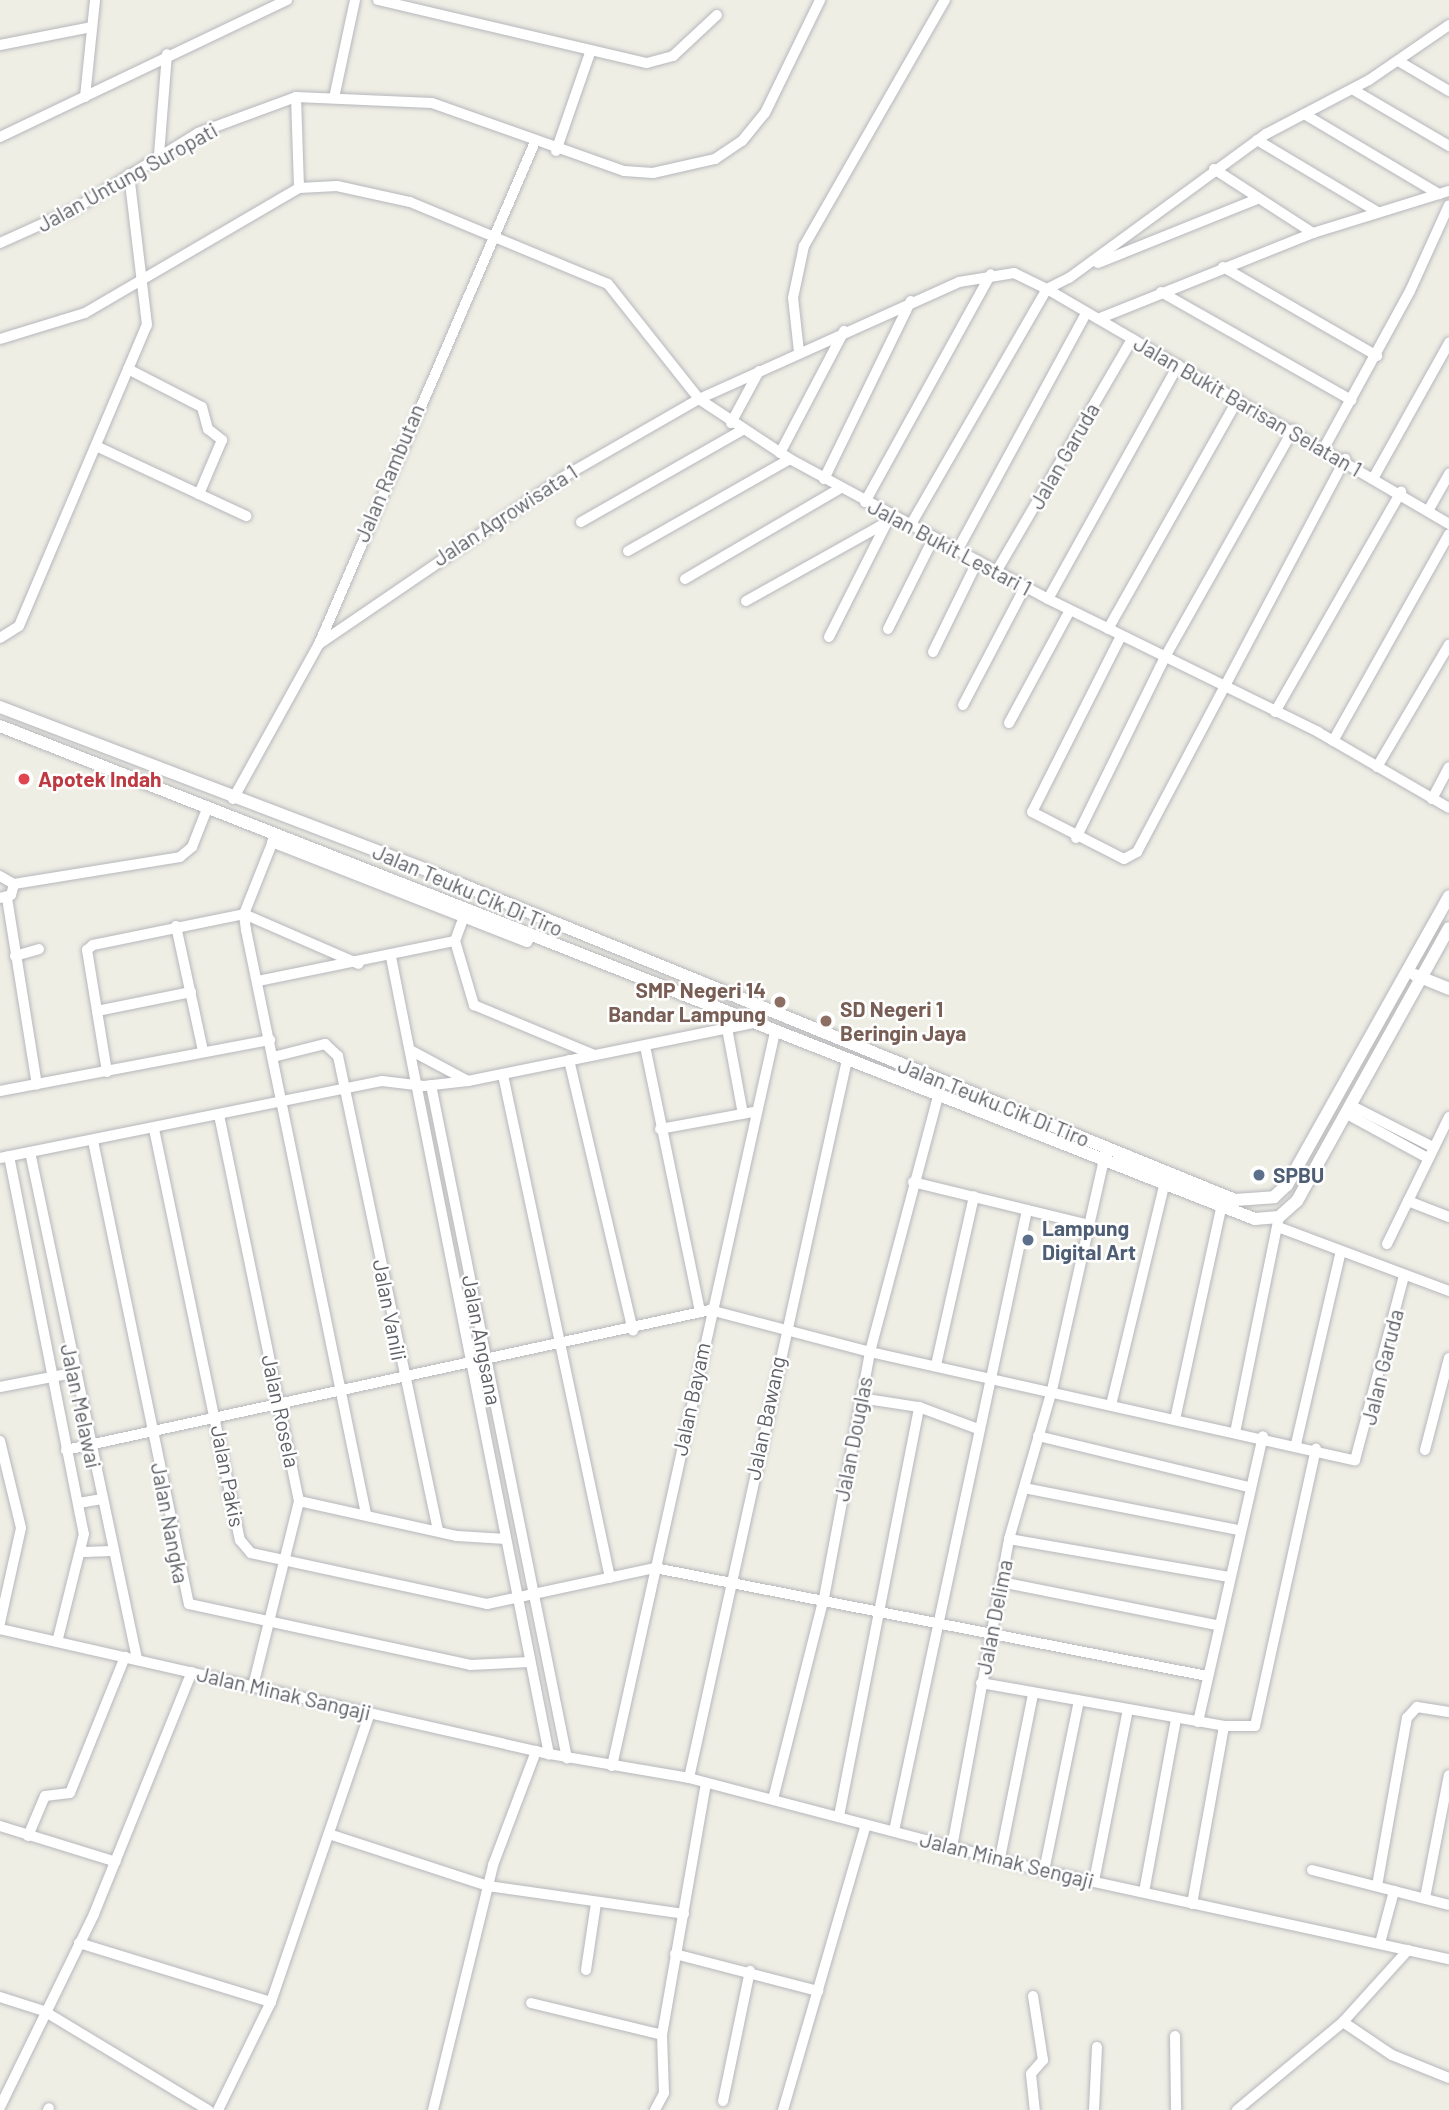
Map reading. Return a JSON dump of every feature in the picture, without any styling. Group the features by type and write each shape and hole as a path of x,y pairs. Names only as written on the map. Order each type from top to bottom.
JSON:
{"street":[{"path":"85,97 94,0"},
{"path":"0,137 167,54 287,0"},
{"path":"334,98 355,0"},
{"path":"378,0 590,53 662,61 717,15"},
{"name":"Jalan Untung Suropati","path":"0,243 73,210 159,155 296,97 432,103 497,121 556,151 653,173 715,159 742,141 765,113 820,0"},
{"path":"799,352 793,298 804,246 946,0"},
{"path":"0,45 92,27"},
{"path":"1088,267 1214,169 1257,140 1400,62 1446,32"},
{"path":"556,151 590,53"},
{"path":"159,155 167,54"},
{"path":"1400,62 1449,91"},
{"path":"1352,89 1449,146"},
{"path":"0,339 85,313 299,188 296,97"},
{"path":"1304,114 1444,192"},
{"path":"1257,140 1376,211"},
{"name":"Jalan Rambutan","path":"233,800 318,644 535,142"},
{"path":"1214,169 1313,233"},
{"path":"0,638 19,626 149,313 139,283 129,173"},
{"name":"Jalan Bukit Lestari 1","path":"299,188 364,190 495,233 608,284 699,399 731,423 790,460 1024,587 1333,741 1449,808"},
{"path":"1098,319 1313,233 1376,211 1444,192"},
{"path":"910,526 1047,289 1088,267 1257,199"},
{"path":"1324,448 1377,356 1449,205"},
{"path":"1223,267 1377,356"},
{"name":"Jalan Bukit Barisan Selatan 1","path":"991,274 1014,273 1047,289 1345,459 1449,524"},
{"path":"865,502 991,274"},
{"name":"Jalan Agrowisata 1","path":"318,644 554,483 699,399 911,301 991,274"},
{"path":"1161,292 1350,400"},
{"path":"824,479 911,301"},
{"path":"957,551 1086,313"},
{"path":"779,453 844,331"},
{"name":"Jalan Garuda","path":"996,572 1132,339"},
{"path":"1374,477 1449,343"},
{"path":"1048,599 1178,365"},
{"path":"128,369 202,407 208,429 222,440 198,494"},
{"path":"731,423 759,371"},
{"path":"1108,629 1238,399"},
{"path":"581,522 742,430"},
{"path":"1076,838 1164,657 1293,430"},
{"path":"96,446 246,516"},
{"path":"1121,636 1033,808 1034,817 1115,858 1137,852 1220,687 1345,459"},
{"path":"628,551 790,460"},
{"path":"1428,511 1449,474"},
{"path":"685,579 841,488"},
{"path":"1275,712 1401,492"},
{"path":"746,601 880,526 890,516"},
{"path":"829,637 880,526"},
{"path":"1333,741 1449,534"},
{"path":"888,629 933,539"},
{"path":"933,652 977,562"},
{"path":"963,705 1024,587"},
{"path":"1009,723 1070,610"},
{"path":"1377,766 1449,645"},
{"name":"Jalan Teuku Cik Di Tiro","path":"0,707 233,800 402,861 526,915 1236,1200 1274,1197 1449,895"},
{"name":"Jalan Teuku Cik Di Tiro","path":"0,726 207,809 274,839 938,1094 1221,1209 1255,1219 1279,1222"},
{"path":"101,767 114,761 108,749"},
{"path":"145,784 140,772 152,767"},
{"path":"1432,799 1449,767"},
{"path":"0,876 14,884 180,857 192,847 207,809"},
{"path":"274,839 244,914 366,1514"},
{"path":"14,884 3,898 37,1085"},
{"path":"107,1072 89,947 176,926 244,914 359,964"},
{"path":"465,914 455,941 474,1005 595,1055"},
{"path":"524,935 526,915"},
{"path":"176,926 203,1051"},
{"path":"1236,1428 1279,1222 1297,1201 1449,928"},
{"path":"258,981 359,964 455,941"},
{"path":"15,956 39,949"},
{"path":"391,957 467,1363 549,1754"},
{"path":"1405,971 1449,989"},
{"path":"97,1011 191,992"},
{"path":"721,1010 728,994"},
{"path":"5,1157 283,1103 345,1088 390,1080 415,1085 468,1081 753,1023"},
{"path":"660,1129 749,1113 727,1028"},
{"name":"Jalan Bayam","path":"612,1766 705,1311 749,1113 775,1032"},
{"path":"0,1091 270,1040"},
{"path":"645,1045 660,1129 705,1311 870,1352 1112,1401 1236,1428 1316,1449 1258,1719 1244,1729 981,1683"},
{"name":"Jalan Vanili","path":"273,1056 332,1048 345,1088 403,1377 438,1532"},
{"path":"410,1050 468,1081"},
{"path":"569,1060 633,1331"},
{"name":"Jalan Bawang","path":"689,1778 783,1332 847,1060"},
{"path":"503,1075 563,1345 610,1578"},
{"name":"Jalan Douglas","path":"773,1799 824,1598 870,1352 942,1081"},
{"name":"Jalan Angsana","path":"431,1085 567,1758"},
{"path":"1349,1110 1431,1146"},
{"path":"1349,1110 1426,1157"},
{"name":"Jalan Rosela","path":"219,1115 299,1501"},
{"path":"1387,1244 1431,1146 1449,1117"},
{"name":"Jalan Pakis","path":"154,1129 240,1540 251,1553 457,1598 516,1601"},
{"name":"Jalan Nangka","path":"93,1141 184,1597 202,1610 470,1665 529,1662"},
{"name":"Jalan Delima","path":"952,1847 1009,1539 1052,1390 1106,1146"},
{"name":"Jalan Melawai","path":"30,1152 88,1444 136,1659"},
{"name":"Jalan Melawai","path":"5,1157 79,1503 84,1552 57,1642"},
{"path":"913,1182 1090,1225"},
{"path":"1112,1401 1164,1186"},
{"path":"936,1365 974,1196"},
{"path":"1408,1200 1449,1217"},
{"path":"1176,1415 1221,1209"},
{"path":"894,1831 1027,1210"},
{"path":"1279,1222 1341,1251 1449,1291"},
{"path":"1296,1444 1341,1251"},
{"name":"Jalan Garuda","path":"1316,1449 1359,1458 1405,1276"},
{"name":"Jalan Angsana","path":"66,1450 486,1359 633,1331 705,1311"},
{"path":"1424,1450 1449,1358"},
{"path":"0,1387 74,1373"},
{"path":"860,1398 919,1407 978,1429"},
{"path":"839,1816 919,1407"},
{"path":"1038,1436 1249,1487"},
{"path":"1198,1722 1217,1625 1263,1436"},
{"path":"0,1441 21,1528 0,1623"},
{"path":"1024,1488 1239,1530"},
{"path":"79,1503 102,1499"},
{"path":"253,1686 299,1501 438,1532 506,1539"},
{"path":"1009,1539 1228,1577"},
{"path":"84,1552 113,1551"},
{"path":"516,1601 533,1594 654,1568 824,1598 879,1612 1207,1676"},
{"path":"1001,1582 1217,1625"},
{"name":"Jalan Minak Sangaji","path":"0,1629 567,1758"},
{"path":"28,1836 45,1796 70,1793 125,1657"},
{"path":"0,2107 116,1862 191,1672"},
{"path":"1000,1858 1033,1694"},
{"path":"1044,1871 1079,1701"},
{"path":"1377,1886 1407,1718 1417,1707 1449,1712"},
{"path":"1094,1881 1128,1710"},
{"path":"218,2110 271,2002 370,1713"},
{"path":"1144,1892 1176,1719"},
{"path":"1192,1904 1224,1726"},
{"path":"433,2110 488,1886 536,1751"},
{"name":"Jalan Minak Sengaji","path":"567,1758 689,1778 1044,1871 1449,1959"},
{"path":"1425,1898 1449,1775"},
{"path":"660,2108 662,2035 706,1784"},
{"path":"783,2110 866,1825"},
{"path":"0,1826 116,1862"},
{"path":"329,1834 488,1886 684,1914"},
{"path":"1312,1870 1449,1905"},
{"path":"1380,1943 1394,1891"},
{"path":"586,1970 596,1903"},
{"path":"79,1943 271,2002"},
{"path":"1237,2110 1343,2022 1408,1950"},
{"path":"675,1954 750,1971 818,1991"},
{"path":"723,2101 750,1971"},
{"path":"1033,1996 1042,2060 1031,2074 1035,2110"},
{"path":"0,1997 44,2011 208,2110"},
{"path":"531,2003 662,2035"},
{"path":"1343,2022 1392,2055 1449,2078"},
{"path":"1175,2036 1176,2110"},
{"path":"1094,2110 1097,2047"}],"place":[{"name":"Apotek Indah","path":"24,779"},
{"name":"SMP Negeri 14 Bandar Lampung","path":"780,1002"},
{"name":"SD Negeri 1 Beringin Jaya","path":"826,1021"},
{"name":"SPBU","path":"1259,1175"},
{"name":"Lampung Digital Art","path":"1028,1240"}]}
